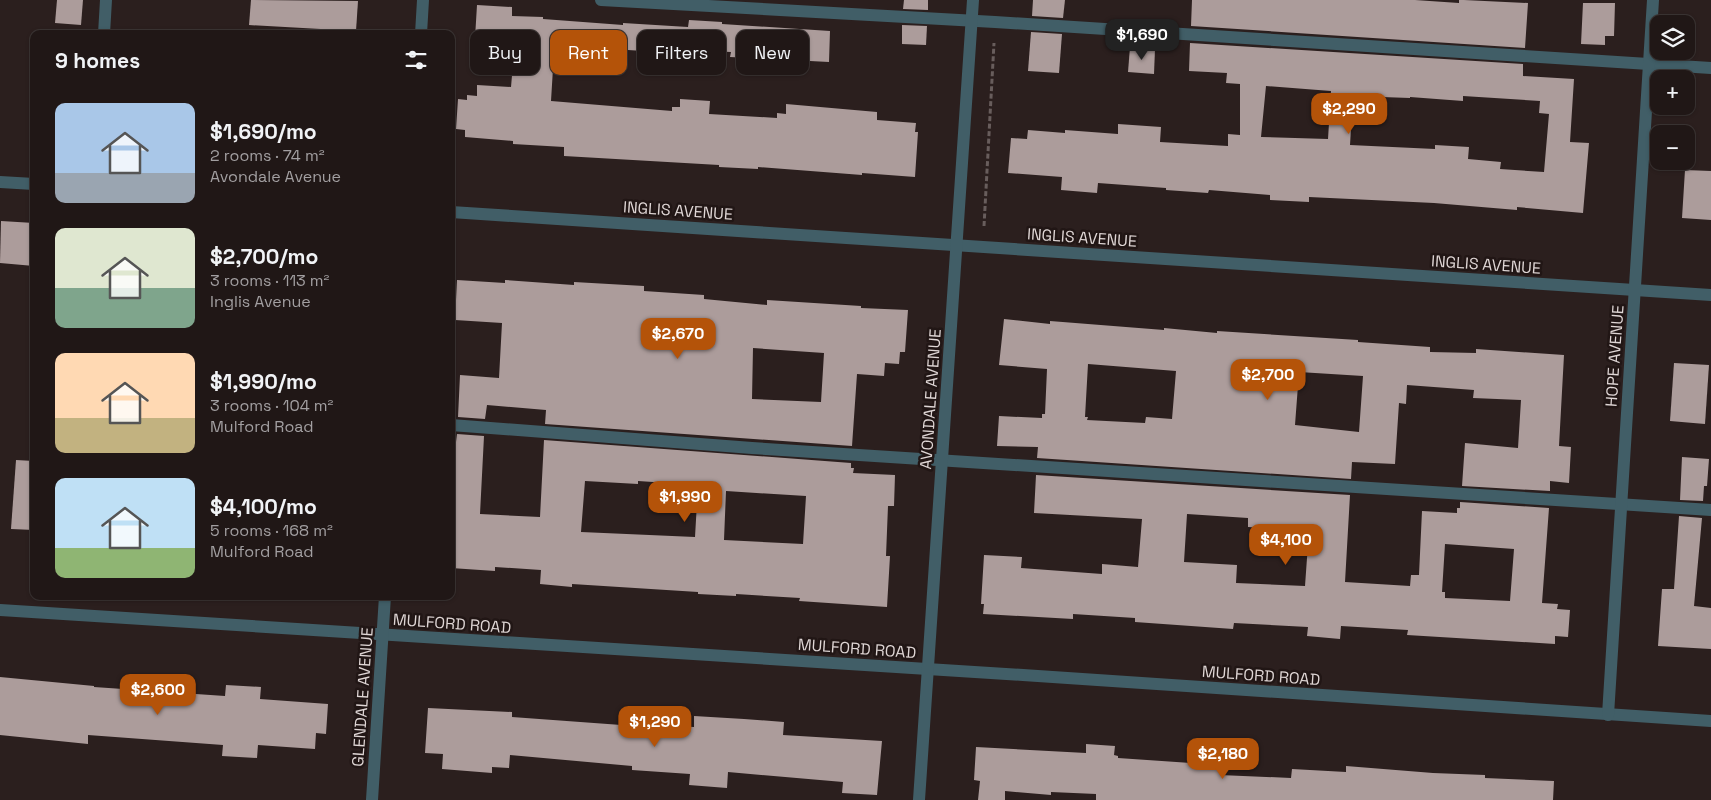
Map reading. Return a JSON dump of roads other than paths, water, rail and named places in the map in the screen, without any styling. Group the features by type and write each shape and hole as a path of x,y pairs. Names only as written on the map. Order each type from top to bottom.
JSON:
{"street":[{"path":"104,30 106,0"},
{"path":"421,30 423,0"},
{"path":"601,0 995,22 1711,68"},
{"name":"AVONDALE AVENUE","path":"919,800 973,0"},
{"name":"HOPE AVENUE","path":"1608,714 1653,0"},
{"path":"0,182 30,184"},
{"name":"INGLIS AVENUE","path":"455,212 1711,295"},
{"path":"455,425 752,448 1711,510"},
{"name":"GLENDALE AVENUE","path":"372,800 385,600"},
{"name":"MULFORD ROAD","path":"0,610 928,669 1711,722"}]}
